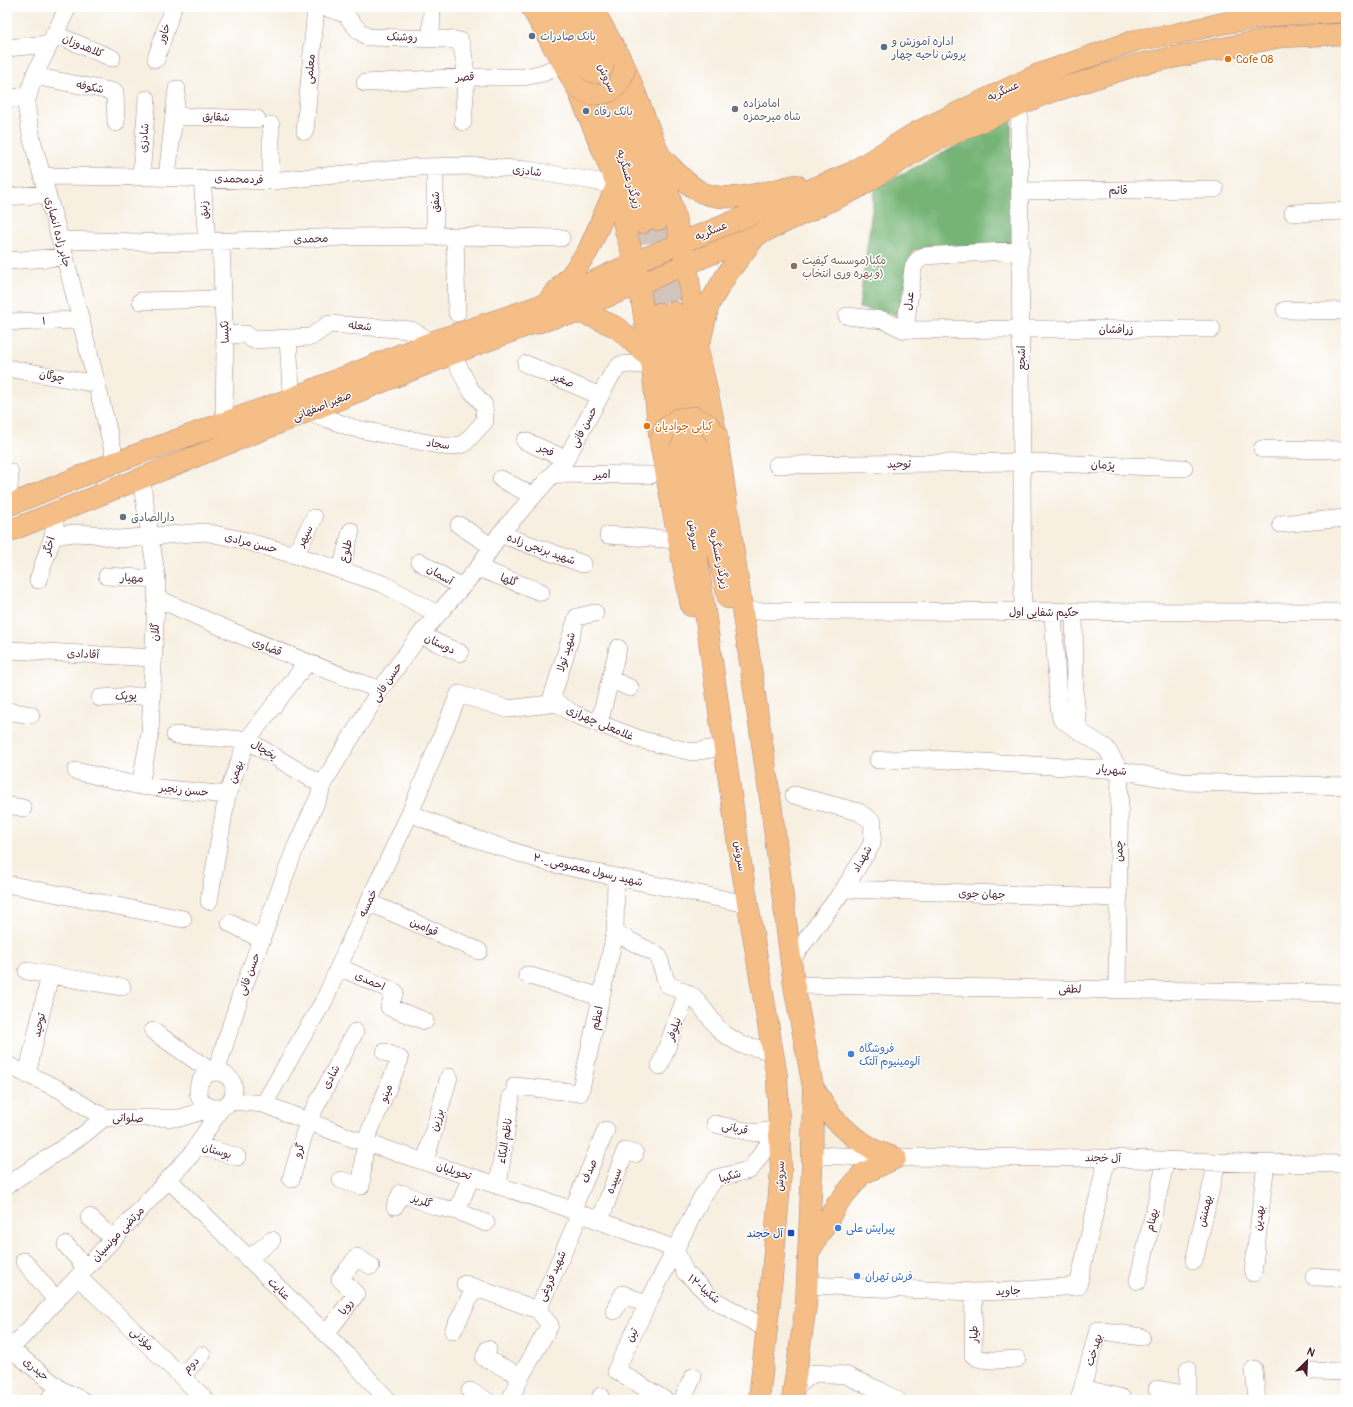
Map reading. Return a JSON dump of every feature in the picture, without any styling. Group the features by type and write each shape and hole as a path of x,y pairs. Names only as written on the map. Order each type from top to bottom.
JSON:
{"main road":[{"path":"531,7 577,88 617,185 625,230 635,262 639,284 651,362 660,442 717,748 740,858"},
{"name":"زیرگذر عسگریه","path":"551,7 587,76 624,157 650,222"},
{"name":"سروش","path":"571,7 603,68 638,151 650,222"},
{"path":"592,7 625,67 659,154 687,265 698,350 716,436 771,804 794,985 813,1087 806,1305 793,1394"},
{"name":"عسگریه","path":"635,262 851,173 915,133 1038,75 1137,40 1176,34 1224,22 1288,10 1346,12"},
{"name":"عسگریه","path":"639,284 757,235 856,189 924,146 1042,95 1140,64 1281,37 1346,34"},
{"path":"577,88 585,93 594,95 603,94 612,90 618,84 623,76 625,67"},
{"path":"659,154 681,177 700,191 715,197 745,196 851,173"},
{"path":"617,185 588,251 549,311 580,313 596,318 618,328 651,362"},
{"path":"698,350 709,304 732,267 757,235"},
{"name":"صغیر اصفهانی","path":"7,532 452,354 526,326 549,311 635,262"},
{"name":"صغیر اصفهانی","path":"8,506 116,462 224,423 432,342 549,311 639,284"},
{"name":"زیرگذر عسگریه","path":"667,312 771,804"},
{"name":"سروش","path":"667,312 691,514 740,858 777,1076 781,1171 759,1400"},
{"path":"660,442 666,428 678,418 694,417 701,420 708,424 716,436"},
{"path":"116,462 132,483"},
{"path":"813,1087 832,1117 854,1137 874,1150 896,1158"},
{"path":"781,1156 812,1155"},
{"path":"808,1254 837,1204 862,1174 896,1158"}],"street":[{"name":"جابر زاده انصاری","path":"68,7 34,76 26,104 32,140 65,257 116,462"},
{"name":"خاور","path":"156,59 173,7"},
{"name":"روشنک","path":"318,7 328,8 345,14 359,31 368,37 431,38 460,42 467,77"},
{"name":"معلمی","path":"305,130 318,7"},
{"path":"431,38 432,7"},
{"path":"7,48 52,39"},
{"name":"کلاهدوزان","path":"52,39 112,58"},
{"name":"قصر","path":"366,83 467,77 524,76 543,73 563,64"},
{"name":"شکوفه","path":"34,76 115,92 116,123"},
{"path":"463,122 467,77"},
{"path":"167,177 177,89"},
{"path":"7,99 28,96"},
{"name":"شادزی","path":"141,177 147,99"},
{"name":"اشجع","path":"1019,105 1023,612"},
{"name":"شقایق","path":"174,116 264,122 271,181"},
{"name":"شادزی","path":"435,167 477,166 528,170 617,185"},
{"name":"فردمحمدی","path":"43,176 167,177 271,181 420,167 435,167"},
{"name":"شفق","path":"435,167 435,237"},
{"name":"زنبق","path":"202,178 214,242"},
{"name":"قائم","path":"1020,191 1215,189"},
{"path":"7,197 47,194"},
{"path":"1293,213 1346,211"},
{"path":"455,236 457,313"},
{"name":"محمدی","path":"60,240 214,242 345,237 455,236 561,238"},
{"name":"نکیسا","path":"214,242 223,299 225,335 224,423"},
{"name":"عدل","path":"905,330 913,268 917,261 924,256 1021,250"},
{"path":"7,261 65,257"},
{"path":"141,301 223,299"},
{"path":"1285,310 1346,311"},
{"path":"847,316 883,320 905,330 1021,329"},
{"name":"۱","path":"7,322 81,320"},
{"name":"شعله","path":"225,335 246,334 253,340 311,337 329,324 411,330 432,342"},
{"name":"زرافشان","path":"1021,329 1212,329"},
{"path":"288,338 291,391"},
{"name":"سجاد","path":"309,412 353,428 449,447 464,444 486,421 484,405 470,389 452,354"},
{"name":"حسن فانی","path":"214,1072 296,846 320,794 322,785 380,690 420,635 478,568 496,540 566,459 611,376 620,365 651,362"},
{"name":"صغیر","path":"526,364 600,396"},
{"name":"چوگان","path":"7,368 97,384"},
{"name":"فجر","path":"525,441 566,459"},
{"path":"1262,449 1346,450"},
{"name":"توحید","path":"777,465 1022,462"},
{"name":"پژمان","path":"1022,462 1184,468"},
{"path":"8,506 10,472"},
{"name":"امیر","path":"553,474 651,475"},
{"path":"502,479 533,496"},
{"name":"گلان","path":"132,483 151,536 157,579 150,733 140,786"},
{"name":"اخگر","path":"38,580 53,536 57,512"},
{"name":"سپهر","path":"295,555 314,518"},
{"path":"1280,524 1346,518"},
{"name":"شهید برنجی زاده","path":"459,525 496,540 582,564"},
{"name":"حسن مرادی","path":"53,536 74,533 93,534 118,539 205,532 242,540 295,555 383,584 437,614"},
{"name":"طلوع","path":"342,570 351,532"},
{"path":"608,535 678,540"},
{"name":"آسمان","path":"420,562 461,587"},
{"name":"گلها","path":"478,568 541,592"},
{"name":"مهیار","path":"107,576 157,579"},
{"name":"قضاوی","path":"156,598 222,628 307,663 380,690"},
{"name":"حکیم شفایی اول","path":"742,611 1346,612"},
{"path":"1053,612 1058,699 1061,719 1106,748 1120,770"},
{"path":"1074,612 1075,696 1079,731"},
{"name":"شهید تولا","path":"550,704 577,617 595,613"},
{"name":"دوستان","path":"420,635 460,653"},
{"path":"599,724 618,648"},
{"name":"آقادادی","path":"12,650 154,658"},
{"name":"بهمن","path":"209,901 227,795 247,740 307,663"},
{"path":"610,678 630,688"},
{"name":"غلامعلی چهرازی","path":"459,694 508,709 557,703 574,714 642,740 692,752 717,748"},
{"name":"خمسه","path":"264,1104 324,1001 410,813 459,694"},
{"name":"پوپک","path":"100,698 152,695"},
{"path":"7,712 31,714"},
{"name":"یخچال","path":"175,735 247,740 322,785"},
{"name":"شهریار","path":"878,760 930,759 1120,770 1182,782 1346,786"},
{"name":"چمن","path":"1117,990 1120,770"},
{"name":"حسن رنجبر","path":"76,771 140,786 227,795"},
{"name":"شهداد","path":"791,960 844,890 872,844 873,822 859,812 794,795"},
{"name":"۲۰_شهید رسول معصومی","path":"410,813 455,832 549,863 748,904"},
{"name":"اعظم","path":"513,1092 580,1092 615,933 616,877"},
{"path":"7,884 183,919"},
{"name":"جهان جوی","path":"844,890 1119,898"},
{"name":"قوامین","path":"368,902 479,951"},
{"path":"230,923 262,940"},
{"path":"615,933 658,956 667,984 694,997 721,1032 742,1045 772,1051"},
{"name":"احمدی","path":"339,967 395,992 389,1007 425,1021"},
{"path":"27,971 122,987"},
{"name":"توحید","path":"27,1074 50,975"},
{"path":"527,976 601,997"},
{"name":"لطفی","path":"794,985 1346,993"},
{"name":"نیلوفر","path":"660,1066 687,993"},
{"path":"153,1031 214,1072 224,1074 230,1079 234,1086 234,1094 221,1106 203,1104 198,1095 198,1085 203,1077 214,1072"},
{"name":"شادی","path":"308,1121 355,1032"},
{"name":"مینو","path":"366,1142 400,1059 385,1052"},
{"name":"صلواتی","path":"7,1066 59,1089 91,1110 105,1117 180,1118 221,1106"},
{"name":"برزین","path":"425,1162 449,1077"},
{"name":"ناظم البکاء","path":"498,1186 513,1092"},
{"name":"تحویلیان","path":"221,1106 264,1104 366,1142 576,1212 675,1250"},
{"name":"مرتضی مونسیان","path":"9,1351 191,1155 221,1106"},
{"path":"7,1186 83,1135 105,1117"},
{"name":"گرو","path":"291,1179 308,1121"},
{"name":"قربانی","path":"715,1124 755,1133 779,1129"},
{"name":"شکیبا","path":"675,1250 702,1197 716,1178 750,1170 779,1129"},
{"name":"صدف","path":"576,1212 606,1130"},
{"path":"341,1180 361,1186 366,1142"},
{"name":"بوستان","path":"197,1145 237,1157"},
{"name":"سپیده","path":"600,1221 625,1151 635,1154"},
{"name":"آل خجند","path":"812,1155 896,1158 1107,1158 1217,1162 1346,1164"},
{"name":"جاوید","path":"806,1285 974,1292 1078,1286 1107,1158"},
{"name":"بهنام","path":"1138,1281 1166,1160"},
{"name":"بهمنش","path":"1194,1261 1217,1162"},
{"name":"بهدین","path":"1253,1273 1266,1163"},
{"path":"457,1211 471,1177"},
{"name":"عنایت","path":"168,1179 345,1353 388,1400"},
{"name":"گلریز","path":"395,1206 401,1193 434,1206 457,1211 486,1223"},
{"name":"شهید فروغی","path":"510,1400 521,1376 550,1325 538,1310 576,1212"},
{"path":"89,1217 113,1239"},
{"path":"248,1259 272,1240"},
{"name":"مؤذنی","path":"66,1245 82,1273 206,1400"},
{"name":"تین","path":"665,1400 616,1370 675,1250"},
{"name":"۱۲-شکیبا","path":"675,1250 685,1272 714,1300 766,1329"},
{"name":"رویا","path":"326,1334 356,1294 340,1280 357,1257 371,1266"},
{"path":"24,1261 56,1300"},
{"path":"1314,1277 1346,1278"},
{"path":"453,1331 470,1286 538,1310"},
{"name":"طیار","path":"974,1292 973,1355 976,1358 983,1360 1018,1359"},
{"path":"614,1311 623,1294 647,1305"},
{"name":"بهدخت","path":"1122,1398 1081,1394 1098,1330 1141,1337"},
{"path":"488,1349 484,1358 521,1376"},
{"name":"حیدری","path":"9,1351 54,1394 82,1400"},
{"name":"دوم","path":"181,1376 202,1355"},
{"path":"1157,1389 1188,1398 1188,1369"},
{"path":"1254,1369 1257,1400"},
{"path":"1313,1371 1346,1372"},
{"path":"793,1394 814,1373 845,1375 879,1390 897,1400"},
{"path":"682,1400 692,1377"},
{"path":"470,1391 486,1400"}],"green space":[{"path":"1011,118 1014,244 913,250 898,315 859,308 875,188"}],"tunnel":[{"path":"658,220 674,312"},
{"path":"642,223 659,313"}],"place":[{"name":"بانک صادرات","path":"532,36"},
{"name":"اداره آموزش و پروش ناحیه چهار","path":"884,47"},
{"name":"Cofe 08","path":"1228,59"},
{"name":"امامزاده شاه میرحمزه","path":"735,109"},
{"name":"بانک رفاه","path":"586,111"},
{"name":"مکبا(موسسه کیفیت و بهره وری انتخاب)","path":"794,266"},
{"name":"کبابی جوادیان","path":"647,426"},
{"name":"دارالصادق","path":"123,517"},
{"name":"فروشگاه آلومینیوم آلتک","path":"851,1054"},
{"name":"پیرایش علی","path":"838,1228"},
{"name":"آل خجند","path":"791,1233"},
{"name":"فرش تهران","path":"857,1276"}]}
